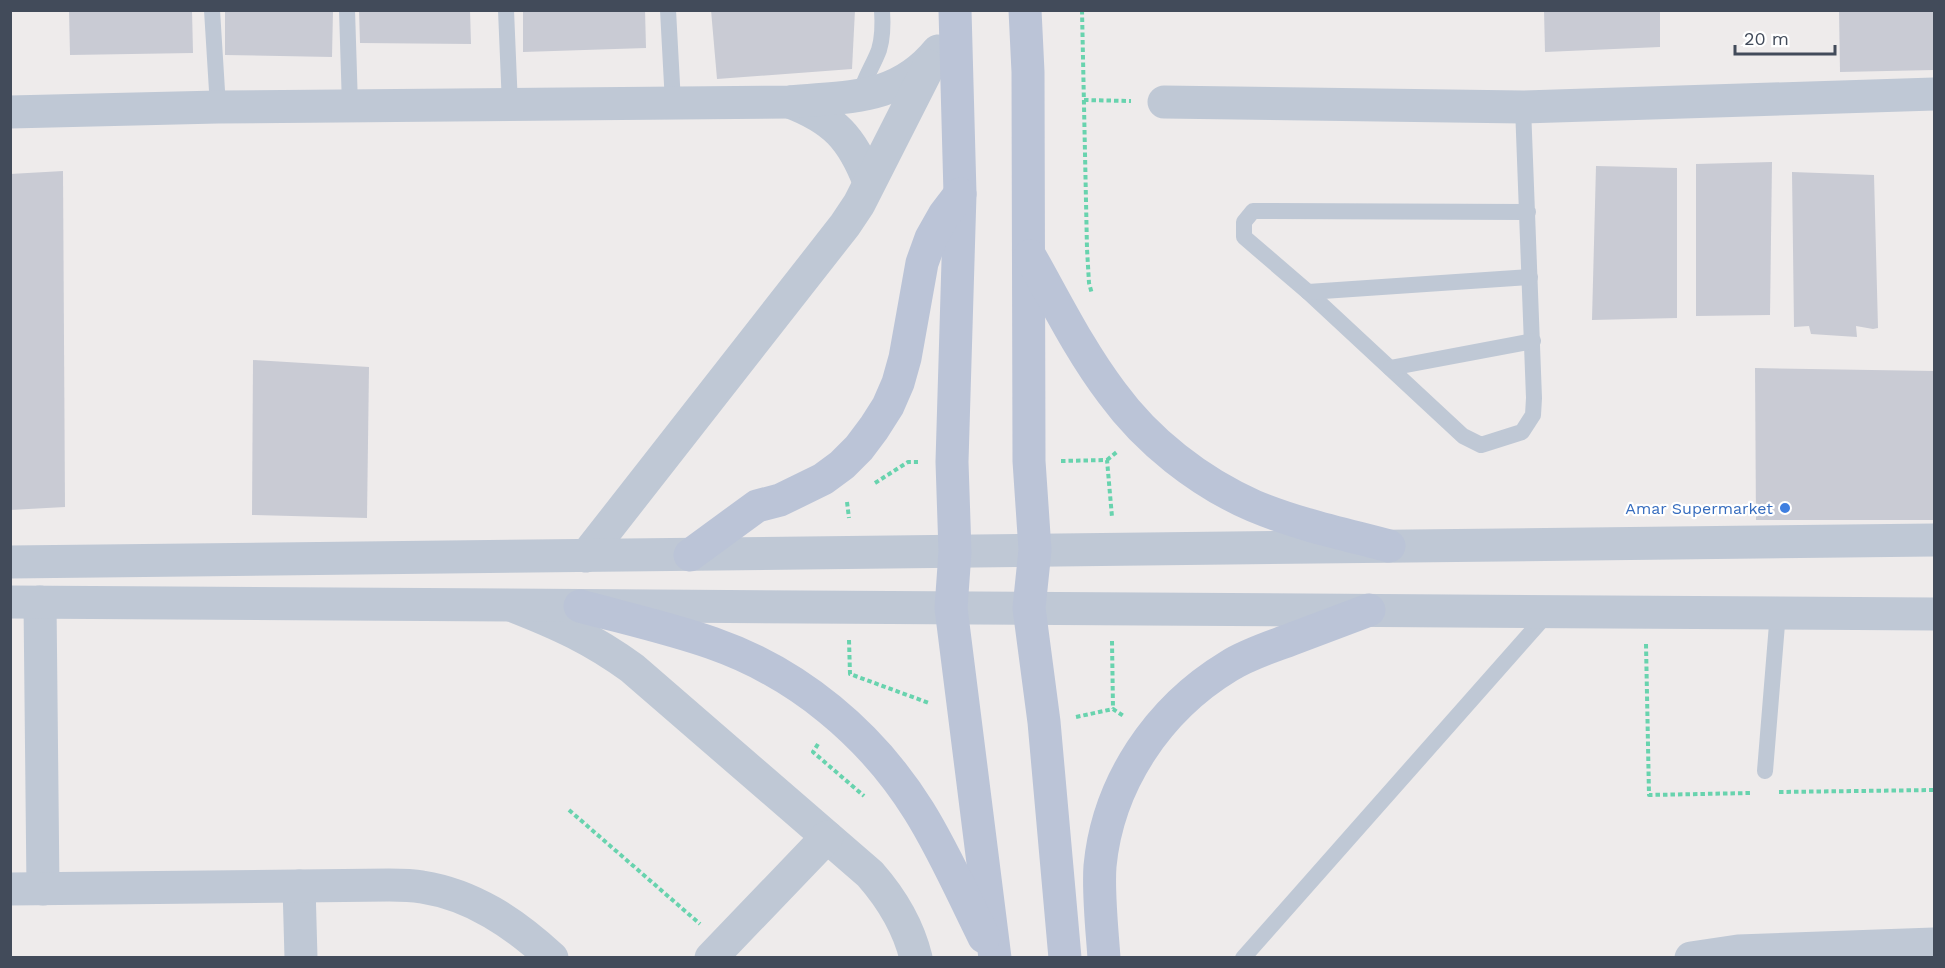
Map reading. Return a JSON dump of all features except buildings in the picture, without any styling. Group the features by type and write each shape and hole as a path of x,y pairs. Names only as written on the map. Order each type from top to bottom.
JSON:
{"main road":[{"path":"1025,10 1028,72 1029,461 1035,550 1029,608 1044,722 1065,957"},
{"path":"955,12 960,194 952,462 955,552 951,608 994,957"},
{"path":"690,555 757,506 780,500 823,479 859,448 874,428 888,406 901,375 916,290 931,238 960,194"},
{"path":"1028,253 1087,357 1113,394 1142,428 1176,459 1213,484 1252,506 1295,521 1389,546"},
{"path":"580,606 712,643 756,662 799,686 838,715 869,745 896,777 920,813 994,957"},
{"path":"1104,957 1100,867 1106,832 1116,797 1132,764 1152,734 1175,707 1201,684 1231,665 1262,650 1369,610"}],"street":[{"path":"586,555 831,245 859,204 938,51 955,12"},
{"path":"10,112 218,107 790,102 860,95 890,88 916,74 938,51"},
{"path":"1164,102 1523,107 1935,94"},
{"path":"790,102 812,111 831,123 847,140 860,160 869,182"},
{"path":"10,562 1935,540"},
{"path":"43,889 25,602 1935,614"},
{"path":"512,605 583,636 632,668 870,874 886,892 901,916 916,957"},
{"path":"717,951 827,837"},
{"path":"10,889 389,885 421,887 453,894 483,906 511,923 552,957"},
{"path":"299,886 301,957"},
{"path":"1691,957 1738,951 1879,951 1935,944"}],"lane":[{"path":"212,10 218,107"},
{"path":"347,10 350,106"},
{"path":"506,10 510,106"},
{"path":"668,10 673,104"},
{"path":"860,95 867,72 879,50 882,36 882,10"},
{"path":"1523,107 1528,212 1533,341 1534,398 1533,416 1522,432 1481,445 1463,436 1308,292 1244,237 1244,222 1253,211 1528,212"},
{"path":"1308,292 1530,277"},
{"path":"1390,368 1533,341"},
{"path":"1243,957 1549,612"},
{"path":"1765,771 1778,612"}],"path":[{"path":"1082,10 1087,249 1089,283 1094,302"},
{"path":"1084,100 1164,102"},
{"path":"1645,612 1649,795 1754,793"},
{"path":"1776,792 1935,790"},
{"path":"569,810 717,951"}],"place":[{"name":"Amar Supermarket","path":"1785,508"}]}
